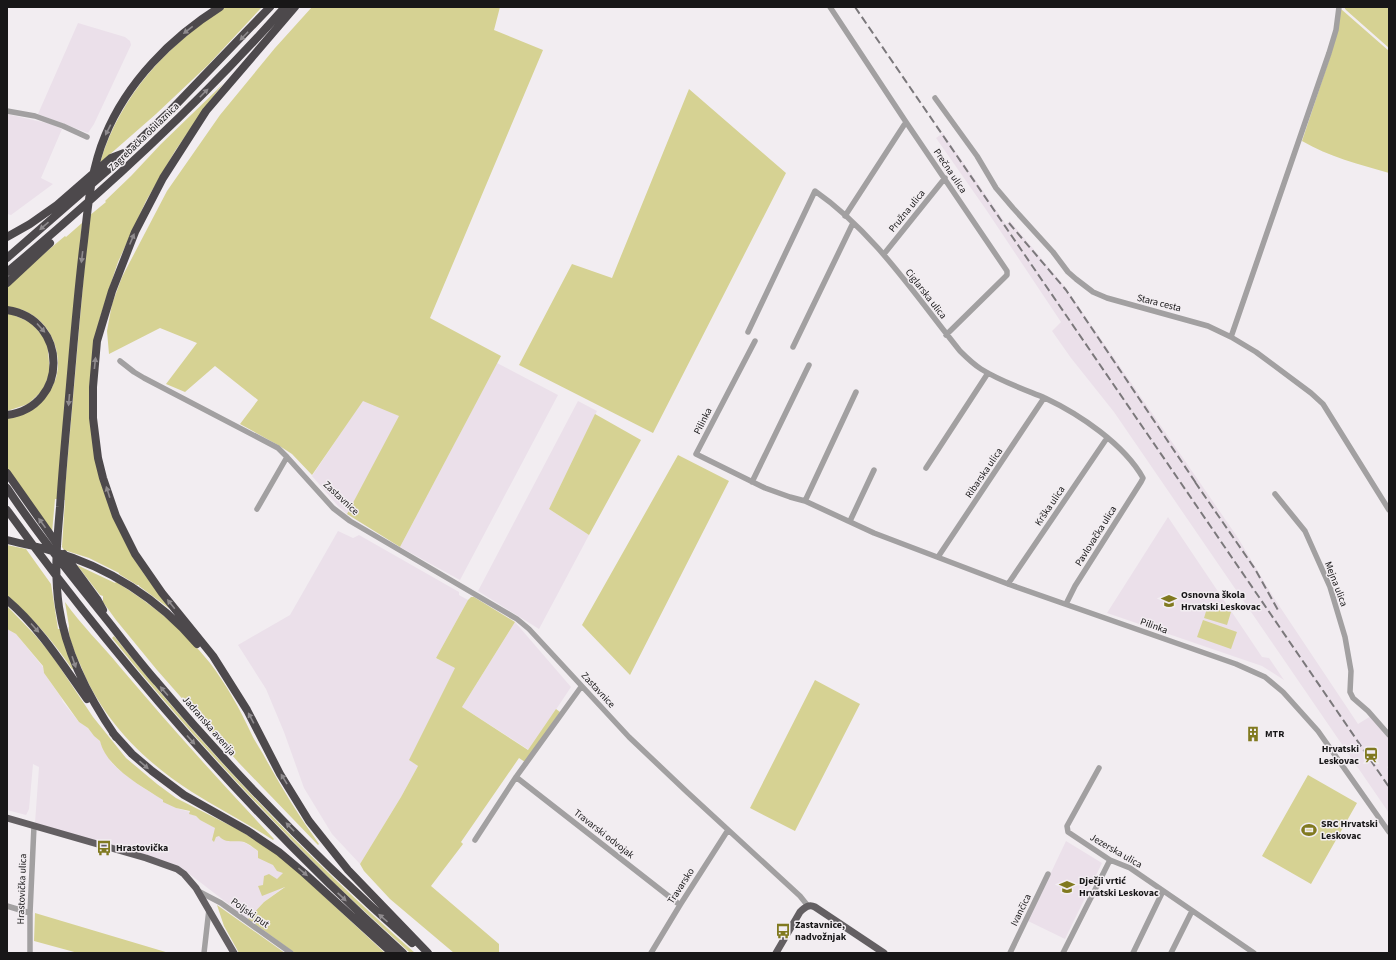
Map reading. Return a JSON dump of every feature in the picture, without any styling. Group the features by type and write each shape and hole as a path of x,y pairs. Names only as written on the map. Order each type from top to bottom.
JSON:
{"highway":[{"path":"116,737 97,709 75,666 62,625 56,586 56,548 90,186 105,135 123,100 140,77 171,43 220,7"},
{"name":"Zagrebačka obilaznica","path":"7,258 109,169 170,112 270,7"},
{"name":"Zagrebačka obilaznica","path":"7,272 105,187 202,95 285,7"},
{"path":"295,7 206,111 163,178 135,232 107,307 97,341 93,387 98,458 112,503 125,535 144,568 162,593 213,656 247,710 280,774 309,820 348,870 428,953"},
{"path":"7,237 30,224 57,205 111,158 128,151"},
{"path":"7,283 67,227 70,218"},
{"path":"7,310 26,315 38,324 48,337 54,355 53,374 41,398 26,409 7,415"},
{"path":"7,473 97,599 111,625"},
{"name":"Jadranska avenija","path":"7,488 64,567 156,682 230,765 343,880 423,953"},
{"path":"7,510 43,560 163,709 230,783 332,886 403,953"},
{"path":"7,520 84,620 103,636"},
{"path":"7,540 70,556 114,576 139,590 175,620 220,668"},
{"path":"7,600 28,621 50,647 93,708 116,737 132,754 184,795 248,831 279,852 392,953"}],"main road":[{"path":"7,818 102,844 168,865 184,874 198,891 234,953"},
{"path":"776,953 800,912 808,906"},
{"name":"Zastavnice","path":"808,906 815,907 884,953"}],"street":[{"name":"Prečna ulica","path":"830,7 1007,271 1007,275 946,335"},
{"path":"1231,337 1329,53 1336,30 1339,7"},
{"name":"Stara cesta","path":"935,98 977,156 996,188 1076,280 1093,292 1107,298 1208,326 1231,337 1256,352 1318,398 1361,463 1389,510"},
{"path":"7,111 35,116 87,137"},
{"path":"845,216 906,122"},
{"name":"Pružna ulica","path":"884,254 945,178"},
{"name":"Ciglarska ulica","path":"748,332 815,191 853,223 884,254 946,335 972,363 1018,388 1044,398 1078,415 1126,454 1144,478"},
{"path":"792,347 853,223"},
{"name":"Pilinka","path":"755,341 696,454 752,482 776,492 805,501 874,533 1008,584 1236,664 1265,677 1283,692 1318,731 1389,832"},
{"name":"Zastavnice","path":"120,361 144,378 278,448 333,508 350,521 518,619 629,737 686,792 800,896 808,906"},
{"path":"752,482 809,365"},
{"path":"926,468 988,373"},
{"path":"805,501 856,392"},
{"name":"Ribarska ulica","path":"938,557 1044,398"},
{"name":"Krška ulica","path":"1008,584 1107,438"},
{"path":"257,509 287,457"},
{"path":"850,521 874,470"},
{"name":"Pavlovačka ulica","path":"1066,604 1075,586 1144,478"},
{"name":"Mejna ulica","path":"1275,494 1305,530 1330,587 1345,637 1350,671 1350,692 1353,698 1368,711 1389,735"},
{"path":"475,840 516,777 581,687"},
{"name":"Jezerska ulica","path":"1099,768 1067,826 1068,832 1110,860 1130,868 1254,953"},
{"name":"Travarski odvojak","path":"516,777 680,905"},
{"name":"Hrastovička ulica","path":"30,953 30,912 34,826"},
{"name":"Travarsko","path":"651,953 728,830"},
{"path":"1063,953 1110,860"},
{"name":"Ivančica","path":"1010,953 1048,874"},
{"name":"Poljski put","path":"198,891 221,904 291,953"},
{"path":"1133,953 1163,891"},
{"path":"7,906 30,912"},
{"path":"204,953 209,909"},
{"path":"1171,953 1192,911"}],"shaded area":[{"path":"226,7 262,7 208,65 156,114 100,163 109,138 120,115 133,94 149,73 185,37"},
{"path":"312,7 500,7 494,30 543,50 430,318 501,356 400,547 347,514 399,416 363,401 312,475 292,454 240,424 258,400 215,366 185,392 166,384 197,343 160,328 109,354 107,331 112,304 122,277 167,191 220,115 275,48"},
{"path":"1344,7 1389,7 1389,48 1346,10"},
{"path":"1341,9 1389,51 1389,173 1333,156 1302,141 1331,54"},
{"path":"78,23 125,37 130,41 131,45 94,124 88,133 38,114"},
{"path":"223,84 175,151 146,201 118,262 99,321 91,432 131,554 170,609 139,585 119,573 89,558 64,550 62,547 64,500 89,216 106,202 105,201 161,144"},
{"path":"689,89 786,173 653,433 519,365 572,264 612,278"},
{"path":"7,114 51,124 62,129 41,178 53,184 11,215 7,214"},
{"path":"943,133 1006,224 1010,221 1066,288 1238,538 1274,598 1358,724 1371,716 1389,737 1389,766 1387,767 1389,770 1389,813 1114,412 1071,358 1052,331 1061,322 936,138"},
{"path":"82,223 57,499 55,499 52,533 7,468 7,417 44,397 48,392 56,378 58,366 57,353 54,341 48,330 40,321 31,314 20,309 7,307 7,288 27,268"},
{"path":"7,313 32,323 47,342 50,372 43,390 28,404 7,411"},
{"path":"497,363 558,395 460,580 400,547"},
{"path":"363,400 400,416 347,514 338,506 312,476"},
{"path":"578,401 597,411 549,509 589,535 539,629 478,591"},
{"path":"595,414 641,440 589,535 549,509"},
{"path":"678,455 729,481 630,675 582,625"},
{"name":"Osnovna škola Hrvatski Leskovac","path":"1168,517 1262,657 1269,658 1284,680 1262,666 1107,613"},
{"path":"338,531 353,538 359,535 459,592 459,595 468,600 436,658 456,668 410,760 418,766 360,864 332,834 304,788 284,732 266,689 238,645 290,615"},
{"path":"7,545 26,549 51,584 58,629 60,629 73,669 42,630 7,595"},
{"path":"77,565 115,583 116,582 142,599 178,628 200,651 227,688 276,777 319,844 318,845 239,763 157,670 116,620 103,602 103,596 100,595"},
{"path":"471,597 474,597 515,622 462,707 528,750 556,709 560,712 525,762 519,758 461,842 463,844 431,886 499,944 499,953 454,953 390,899 364,871 360,864 418,766 409,760 455,668 436,658"},
{"path":"65,602 158,711 215,776 274,839 273,840 174,780 157,767 126,737 99,702 76,656 71,640"},
{"path":"1208,605 1231,612 1227,625 1204,618"},
{"path":"7,606 51,654 93,717 126,758 176,798 239,830 275,853 300,874 385,953 295,953 248,919 264,902 285,887 262,896 258,886 263,885 264,876 269,874 277,879 283,873 277,871 273,865 258,858 258,851 244,842 227,841 219,836 216,837 214,842 212,840 215,828 200,820 196,816 189,814 190,811 176,808 163,802 163,800 135,782 117,767 109,759 100,741 88,728 79,722 44,673 43,666 16,634 7,629"},
{"path":"1203,620 1237,632 1231,649 1197,637"},
{"path":"515,622 571,687 529,750 462,707"},
{"path":"7,629 16,634 43,667 44,673 63,702 79,722 88,728 100,741 111,762 118,769 142,787 176,808 190,812 190,814 196,816 200,820 249,845 281,867 288,884 264,902 248,919 179,866 35,823 39,767 33,764 29,809 26,815 7,810"},
{"path":"114,636 220,761 296,841 415,953 410,953 352,900 276,824 165,702 112,638"},
{"path":"815,680 860,704 795,831 750,808"},
{"name":"SRC Hrvatski Leskovac","path":"1308,775 1357,803 1311,884 1262,856"},
{"name":"Dječji vrtić Hrvatski Leskovac","path":"1066,841 1102,863 1065,939 1028,921"},
{"path":"217,905 285,953 239,953 224,926"},
{"path":"35,913 169,953 78,953 34,941"}],"railway":[{"path":"855,7 1389,787"},
{"path":"1009,223 1066,290 1198,486"},
{"path":"1195,482 1255,569 1278,610"}],"place":[{"name":"Osnovna škola Hrvatski Leskovac","path":"1169,601"},
{"name":"MTR","path":"1253,734"},
{"name":"Hrvatski Leskovac","path":"1371,755"},
{"name":"SRC Hrvatski Leskovac","path":"1309,830"},
{"name":"Hrastovička","path":"104,848"},
{"name":"Dječji vrtić Hrvatski Leskovac","path":"1067,887"},
{"name":"Zastavnice, nadvožnjak","path":"783,931"}]}
